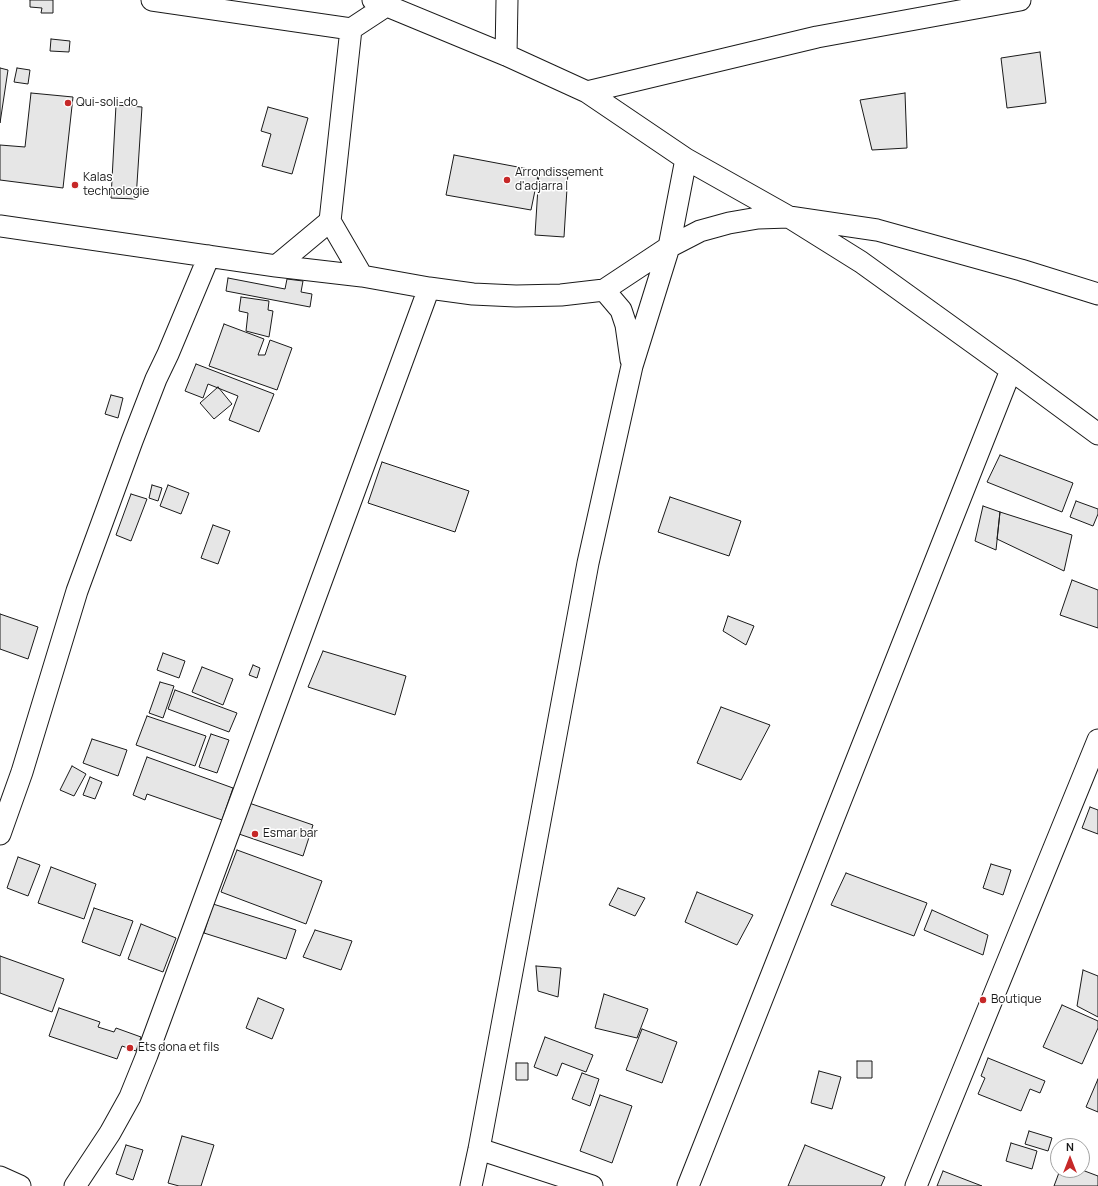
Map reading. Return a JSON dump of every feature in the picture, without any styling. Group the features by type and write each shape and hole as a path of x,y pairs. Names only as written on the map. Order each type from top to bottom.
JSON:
{"street":[{"path":"152,0 351,29"},
{"path":"506,55 507,0"},
{"path":"587,92 817,37 1020,0"},
{"path":"362,276 330,221 351,29 379,3 506,55 587,92 686,159 789,217 861,262 1012,370 1098,434"},
{"path":"471,1186 588,563 632,366 669,247 686,159"},
{"path":"0,226 276,266 362,276 473,294 561,296 604,290 669,247 700,231 729,223 758,218 789,217 877,230 1021,270 1098,294"},
{"path":"276,266 330,221"},
{"path":"0,834 22,772 77,591 156,379 209,256"},
{"path":"75,1186 110,1132 130,1097 147,1055 429,288"},
{"path":"604,290 621,310 626,325 632,366"},
{"path":"688,1186 1012,370"},
{"path":"916,1186 1098,740"},
{"path":"479,1149 592,1186"},
{"path":"0,1177 20,1186"}],"building":[{"path":"30,0 53,0 53,13 41,13 42,8 30,7"},
{"path":"51,39 70,41 69,52 50,51"},
{"path":"1040,52 1046,103 1007,108 1001,58"},
{"path":"0,68 8,70 0,123"},
{"path":"17,68 30,70 28,84 14,82"},
{"path":"31,93 73,97 63,188 0,180 0,145 25,147"},
{"path":"905,93 907,148 872,150 860,100"},
{"path":"116,105 142,107 136,199 111,198"},
{"path":"268,107 308,118 292,174 262,166 271,134 261,131"},
{"path":"454,155 539,171 531,210 446,195"},
{"path":"539,171 568,172 564,237 535,235"},
{"path":"228,278 285,289 287,279 303,281 301,292 312,294 310,307 226,291"},
{"path":"241,297 269,301 268,310 273,311 269,337 246,331 248,313 239,311"},
{"path":"224,324 264,339 258,355 265,355 270,340 292,348 277,390 209,366"},
{"path":"196,364 274,394 259,432 229,420 238,396 208,384 203,398 185,391"},
{"path":"218,387 232,404 214,419 200,403"},
{"path":"111,395 123,398 118,418 105,414"},
{"path":"1000,455 1073,483 1062,512 987,482"},
{"path":"382,462 469,491 455,532 368,503"},
{"path":"152,485 162,488 158,501 149,498"},
{"path":"168,485 189,493 181,514 160,506"},
{"path":"131,494 147,499 131,541 116,535"},
{"path":"670,497 741,521 729,556 658,532"},
{"path":"1076,501 1098,509 1098,514 1093,526 1070,517"},
{"path":"983,506 1000,512 996,550 975,541"},
{"path":"1000,512 1072,535 1064,571 997,539"},
{"path":"213,525 230,531 218,564 201,558"},
{"path":"1072,580 1098,590 1098,628 1060,615"},
{"path":"0,614 38,627 28,659 0,649"},
{"path":"728,616 754,626 746,645 723,631"},
{"path":"323,651 406,676 395,715 308,687"},
{"path":"163,653 185,661 179,678 157,670"},
{"path":"253,665 260,668 257,678 249,675"},
{"path":"202,667 233,679 223,705 192,692"},
{"path":"160,682 174,686 163,718 149,713"},
{"path":"175,690 237,713 229,732 168,709"},
{"path":"721,707 770,725 741,780 697,763"},
{"path":"147,716 206,736 195,766 136,745"},
{"path":"211,734 229,740 217,773 199,767"},
{"path":"92,739 127,750 118,776 83,763"},
{"path":"147,757 233,788 222,820 147,794 145,800 133,795"},
{"path":"72,766 86,774 74,796 60,790"},
{"path":"90,777 102,782 95,799 83,795"},
{"path":"249,803 313,825 303,856 239,834"},
{"path":"1090,807 1098,810 1098,834 1082,828"},
{"path":"237,850 322,881 306,924 221,892"},
{"path":"18,857 40,865 28,896 7,888"},
{"path":"991,864 1011,870 1003,895 983,888"},
{"path":"51,867 96,884 84,919 38,903"},
{"path":"846,873 927,903 914,936 831,905"},
{"path":"618,888 645,898 635,916 609,905"},
{"path":"697,892 753,915 737,945 685,922"},
{"path":"213,904 296,930 286,959 204,933"},
{"path":"94,908 133,921 120,956 82,942"},
{"path":"932,910 988,935 983,955 924,930"},
{"path":"141,924 176,938 163,972 128,959"},
{"path":"315,930 352,941 341,970 303,957"},
{"path":"0,956 64,979 52,1012 0,993"},
{"path":"536,966 561,968 558,997 538,991"},
{"path":"1083,970 1098,976 1098,1017 1077,1006"},
{"path":"604,994 648,1009 637,1038 595,1028"},
{"path":"258,998 284,1009 272,1039 246,1028"},
{"path":"1062,1005 1098,1021 1098,1028 1082,1064 1043,1047"},
{"path":"59,1008 100,1022 98,1027 114,1032 116,1028 141,1037 136,1051 122,1046 117,1059 49,1036"},
{"path":"642,1029 677,1042 662,1083 626,1070"},
{"path":"545,1037 593,1055 586,1072 562,1063 557,1076 534,1067"},
{"path":"988,1058 1045,1081 1040,1093 1030,1089 1021,1111 978,1094 985,1078 981,1076"},
{"path":"857,1061 872,1061 872,1078 857,1078"},
{"path":"516,1063 528,1063 528,1080 516,1080"},
{"path":"819,1071 841,1077 832,1109 811,1103"},
{"path":"582,1073 599,1079 590,1106 572,1099"},
{"path":"1098,1079 1098,1112 1086,1107"},
{"path":"600,1095 632,1106 612,1163 580,1151"},
{"path":"1029,1131 1052,1138 1050,1138 1048,1151 1025,1144"},
{"path":"182,1136 214,1145 201,1186 179,1186 168,1183"},
{"path":"1011,1143 1037,1151 1032,1169 1006,1161"},
{"path":"126,1145 143,1150 133,1180 116,1174"},
{"path":"805,1145 885,1177 881,1186 788,1186"},
{"path":"943,1171 982,1186 937,1186"},
{"path":"1090,1173 1098,1176 1098,1186 1054,1186 1057,1178 1090,1178"}],"place":[{"name":"Qui-soli-do","path":"68,103"},
{"name":"Arrondissement d'adjarra I","path":"507,180"},
{"name":"Kalas technologie","path":"75,185"},
{"name":"Esmar bar","path":"255,834"},
{"name":"Boutique","path":"983,1000"},
{"name":"Ets dona et fils","path":"130,1048"}]}
